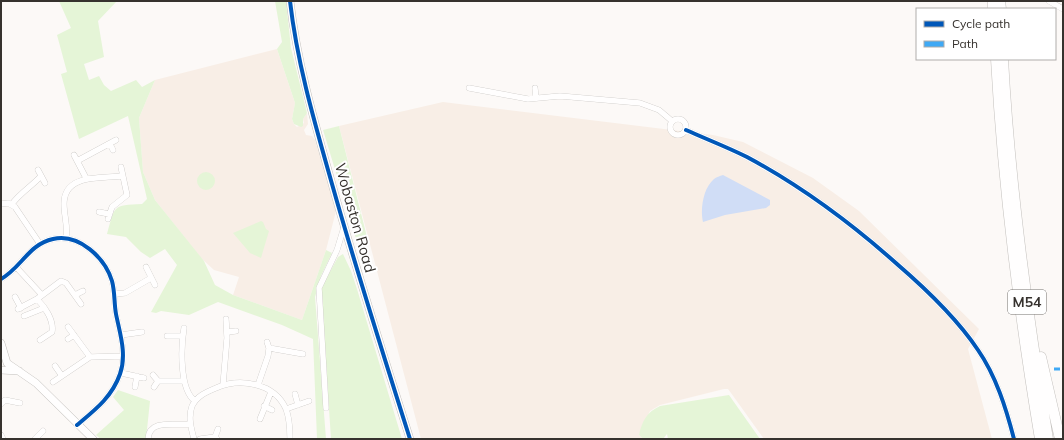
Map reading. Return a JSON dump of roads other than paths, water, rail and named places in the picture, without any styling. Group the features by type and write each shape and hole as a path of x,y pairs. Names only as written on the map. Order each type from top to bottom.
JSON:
{"highway":[{"name":"M54","path":"996,60 1012,257 1021,327 1040,439"},
{"name":"M54","path":"1003,60 1012,165 1029,325 1048,439"},
{"path":"1012,165 1022,222 1038,345 1060,439"}],"street":[{"name":"Wobaston Road","path":"290,1 293,30 316,127 344,227 410,439"},
{"path":"1049,1 1063,9"},
{"path":"470,88 516,98 560,96 640,103 659,110 672,121"},
{"path":"535,88 536,98"},
{"path":"678,118 683,120 686,124 686,130 681,134 674,134 670,128 672,121 678,118"},
{"path":"686,130 746,156 809,194 846,221 913,278 939,303 978,350 1001,398 1014,439"},
{"path":"86,178 75,158 110,144 116,140"},
{"path":"110,144 114,150"},
{"path":"100,212 108,216 112,207 127,195 121,167"},
{"path":"38,170 45,183"},
{"path":"12,204 41,176"},
{"path":"66,238 68,230 64,203 65,195 74,184 86,178 122,176"},
{"path":"1,204 12,204"},
{"path":"12,204 40,244"},
{"path":"326,408 319,288 337,250 344,227"},
{"path":"1,279 17,268 27,254 40,244 53,239 66,238 86,246 101,260 108,271 115,294 116,312 121,334 123,356 121,373 112,393 78,425"},
{"path":"146,267 155,285"},
{"path":"17,268 39,297 50,319 52,332 40,340"},
{"path":"115,294 125,293 151,278"},
{"path":"15,297 20,308 39,297 61,281 65,282 81,304"},
{"path":"75,295 83,291"},
{"path":"24,316 44,308"},
{"path":"222,385 227,332 226,319"},
{"path":"68,327 90,357"},
{"path":"184,328 183,381 195,401"},
{"path":"227,332 236,331"},
{"path":"121,334 142,332"},
{"path":"68,339 74,335"},
{"path":"168,336 183,336"},
{"path":"1,343 4,364 21,372 36,383 93,439"},
{"path":"258,385 268,356 268,345 303,354"},
{"path":"53,382 90,357 123,356"},
{"path":"55,366 62,376"},
{"path":"121,373 144,378"},
{"path":"153,375 158,381"},
{"path":"135,387 137,376"},
{"path":"158,381 183,381"},
{"path":"154,387 158,381"},
{"path":"194,439 190,424 192,407 198,396 222,385 235,383 258,385 271,392 286,409 290,439"},
{"path":"260,419 264,406 271,392"},
{"path":"295,394 298,405"},
{"path":"1,404 5,400 20,403"},
{"path":"286,409 309,401"},
{"path":"264,406 272,410"},
{"path":"148,439 151,430 160,424 178,426 190,424"},
{"path":"200,439 216,438 218,429"},
{"path":"35,439 43,431"},
{"path":"1,435 3,439"}],"water":[{"path":"723,175 770,200 770,205 766,208 725,215 703,222 702,205 707,188 715,178"}]}
